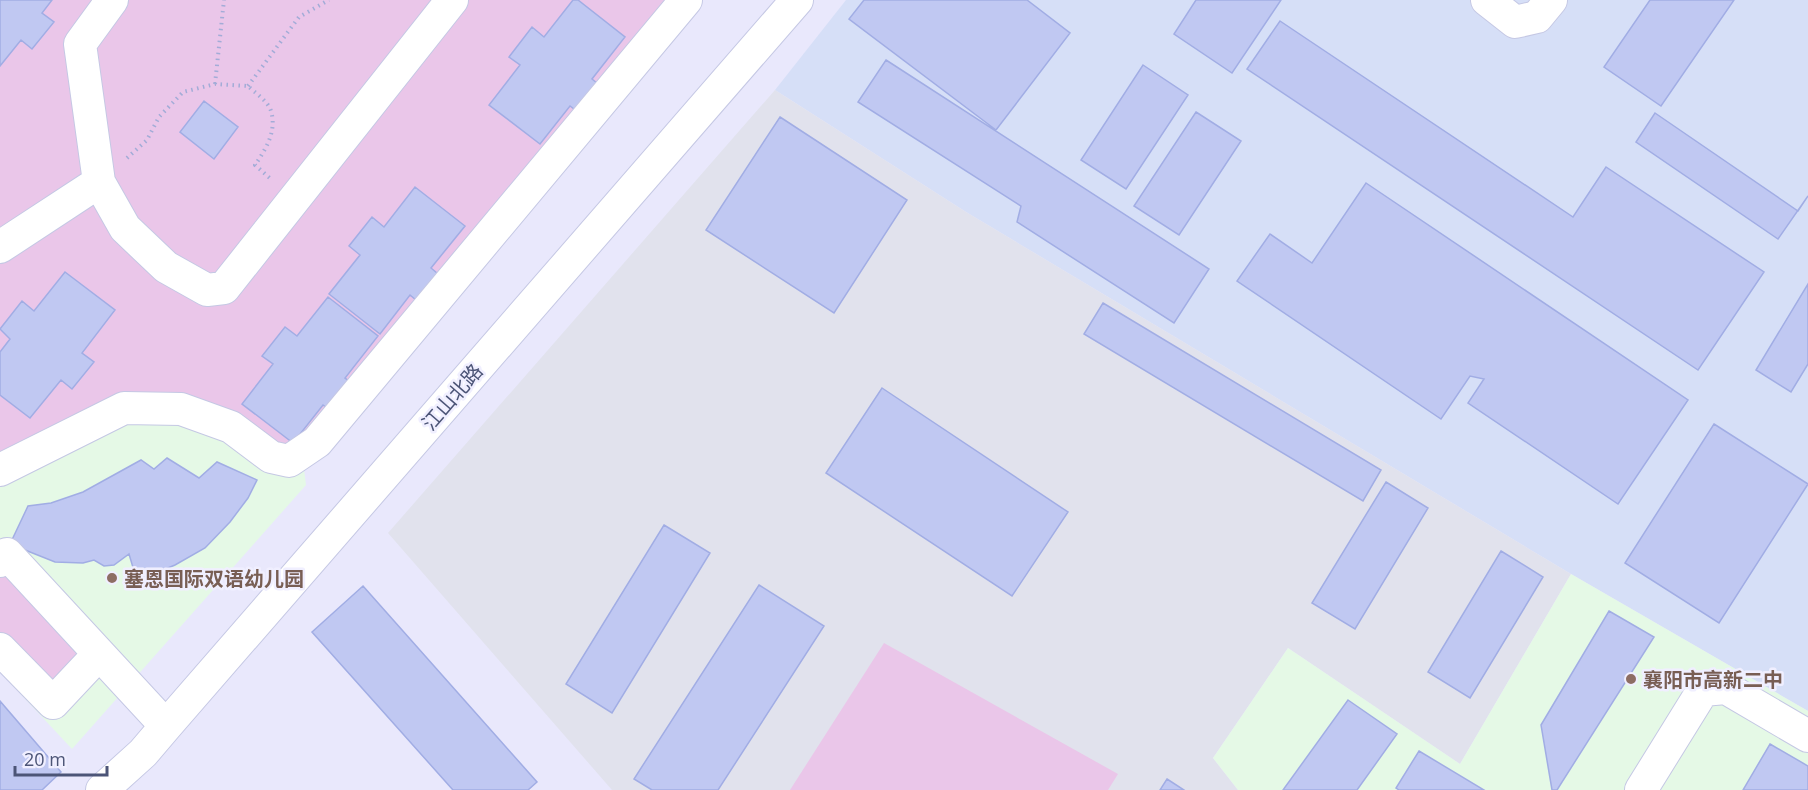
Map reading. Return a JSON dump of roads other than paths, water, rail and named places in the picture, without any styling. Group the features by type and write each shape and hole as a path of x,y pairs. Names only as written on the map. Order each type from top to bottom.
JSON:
{"street":[{"path":"112,0 80,44 99,182 125,228 166,267 207,290 224,288 452,0"},
{"path":"0,470 124,408 181,409 231,427 271,457 289,461 318,442 686,0"},
{"name":"江山北路","path":"102,790 143,753 796,0"},
{"path":"1487,0 1515,22 1537,17 1551,0"},
{"path":"0,246 99,182"},
{"path":"0,561 7,554 166,726"},
{"path":"0,649 53,703 99,654"},
{"path":"1641,790 1703,690 1726,688 1808,736"}],"place":[{"name":"塞恩国际双语幼儿园","path":"112,578"},
{"name":"襄阳市高新二中","path":"1631,679"}]}
